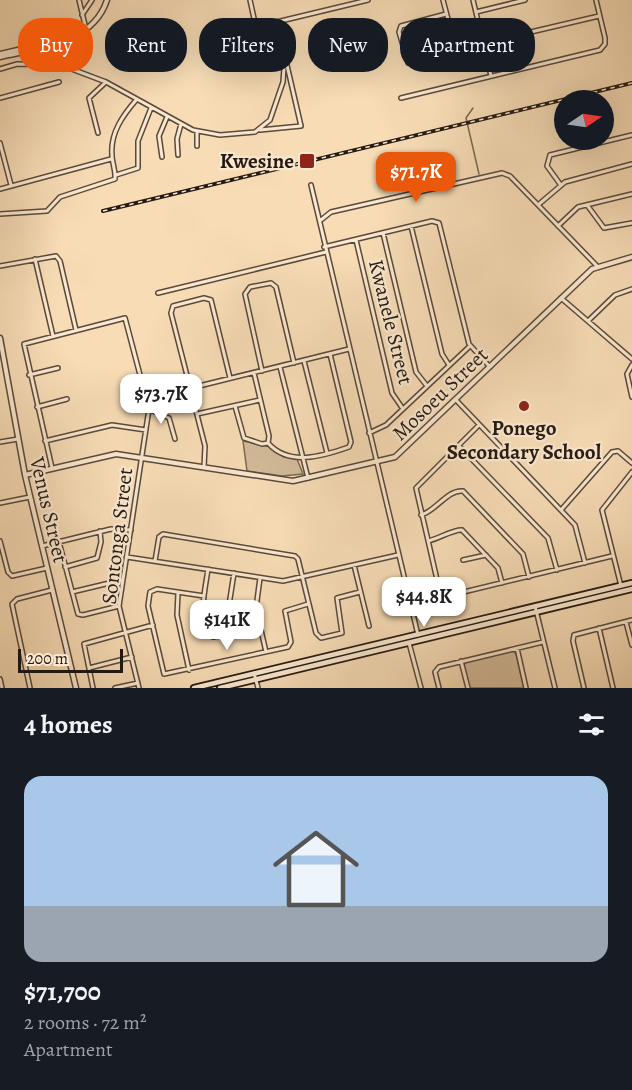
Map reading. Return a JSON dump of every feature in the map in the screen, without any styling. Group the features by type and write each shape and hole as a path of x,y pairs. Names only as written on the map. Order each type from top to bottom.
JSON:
{"main road":[{"path":"220,688 255,676 537,612 621,589 632,583"},
{"path":"194,688 409,643 418,638 535,606 621,589 632,589"}],"street":[{"path":"79,0 83,18"},
{"path":"82,15 92,0"},
{"path":"93,23 107,0"},
{"path":"250,0 255,18"},
{"path":"294,18 368,0"},
{"path":"443,0 455,48 454,53 414,64 408,63 400,35 401,26 446,14"},
{"path":"473,0 478,18"},
{"path":"476,12 525,0"},
{"path":"401,98 602,49 605,38 596,0"},
{"path":"535,31 599,16"},
{"path":"0,56 18,52"},
{"path":"0,69 14,64 52,63 106,82 166,117 197,131 220,135 301,126 289,72"},
{"path":"258,130 274,114 284,82 284,72"},
{"path":"490,72 491,76"},
{"path":"0,98 59,82"},
{"path":"98,133 89,98 106,82"},
{"path":"116,175 112,159 116,130 137,99"},
{"path":"0,214 47,211 60,197 113,180 116,175 138,168 138,141 151,108"},
{"path":"162,157 159,136 166,117"},
{"path":"178,156 177,139 181,124"},
{"path":"197,131 197,146"},
{"path":"560,184 547,166 550,155 632,135"},
{"path":"0,143 11,186"},
{"path":"0,189 112,159"},
{"path":"538,205 560,184 632,164"},
{"path":"321,221 331,212 495,173 510,176 597,266"},
{"path":"311,185 418,638"},
{"path":"558,226 575,208 632,194"},
{"path":"587,204 604,228 632,223"},
{"path":"324,247 435,221 440,224 470,346 490,367"},
{"path":"411,226 442,354 449,365"},
{"path":"383,233 416,372 427,386"},
{"name":"Kwanele Street","path":"356,240 392,393 403,409"},
{"path":"158,293 326,252"},
{"path":"0,266 53,255 59,258 76,330"},
{"name":"Mosoeu Street","path":"25,476 111,454 288,481 399,455 597,266 632,256"},
{"path":"35,258 53,336"},
{"path":"262,371 245,294 250,287 271,283 276,287 294,363"},
{"path":"588,321 615,295 632,289"},
{"path":"204,467 206,449 171,313 172,307 176,304 204,298 211,300 230,378"},
{"path":"561,298 632,359"},
{"path":"52,468 29,375 24,344 76,330 127,319 149,409 169,418 175,439"},
{"name":"Venus Street","path":"0,338 2,363 25,476 76,688"},
{"path":"369,433 384,427 470,346"},
{"path":"190,388 349,349"},
{"path":"235,406 244,438 262,444 268,443 285,456 303,458 348,448 351,443 330,354"},
{"path":"304,361 327,453"},
{"path":"632,365 627,374 632,397"},
{"path":"280,367 298,448 308,478"},
{"path":"29,375 58,368"},
{"path":"254,373 269,436 268,443"},
{"path":"37,408 67,399"},
{"path":"197,414 260,400"},
{"path":"456,400 575,525 585,563"},
{"name":"Sontonga Street","path":"139,688 119,606 149,409"},
{"path":"45,441 112,425 146,430"},
{"path":"441,597 415,495 417,486 479,425"},
{"path":"0,442 18,439"},
{"path":"459,446 548,538 556,570"},
{"path":"561,510 610,453 618,451 632,463"},
{"path":"621,589 602,510 632,472"},
{"path":"421,515 432,511 454,491 463,490 522,552 529,577"},
{"path":"0,503 30,497"},
{"path":"42,546 100,531 117,528 132,530"},
{"path":"428,542 459,530 498,568 502,583"},
{"path":"65,567 97,558 101,542 100,531"},
{"path":"155,561 159,537 165,534 293,555 298,558 316,635 324,638 342,632 337,598 360,592"},
{"path":"0,541 8,572 12,576 47,568"},
{"path":"59,542 76,611 80,615 119,606"},
{"path":"127,557 284,581 398,555"},
{"path":"463,560 486,555"},
{"path":"410,605 612,556"},
{"path":"354,565 369,626"},
{"path":"208,569 202,610 208,635 213,637 231,633 229,605 234,573"},
{"path":"260,578 256,608 266,652"},
{"path":"72,592 123,580"},
{"path":"204,596 157,589 150,591 148,606 163,673 169,675 290,645 285,611 308,604"},
{"path":"30,688 12,603 16,599 53,590"},
{"path":"178,593 177,615 189,670"},
{"path":"535,606 555,688"},
{"path":"584,688 573,637 632,620"},
{"path":"626,622 632,645"},
{"path":"93,688 84,644 153,625"},
{"path":"599,628 613,688"},
{"path":"439,688 436,669 543,642"},
{"path":"409,643 421,688"},
{"path":"517,648 526,688"},
{"path":"89,668 132,657"},
{"path":"461,661 468,688"},
{"path":"255,676 258,688"},
{"path":"0,679 2,688"},
{"path":"115,688 138,683"}],"shaded area":[{"path":"243,441 269,446 284,457 297,459 303,474 282,476 247,471"},
{"path":"513,651 516,654 524,688 469,688 464,665 467,661"}],"waterway":[{"path":"473,108 466,118 479,174"}],"railway":[{"path":"103,211 632,83"}],"place":[{"name":"Kwesine","path":"307,161"},
{"name":"Ponego Secondary School","path":"524,406"}]}
